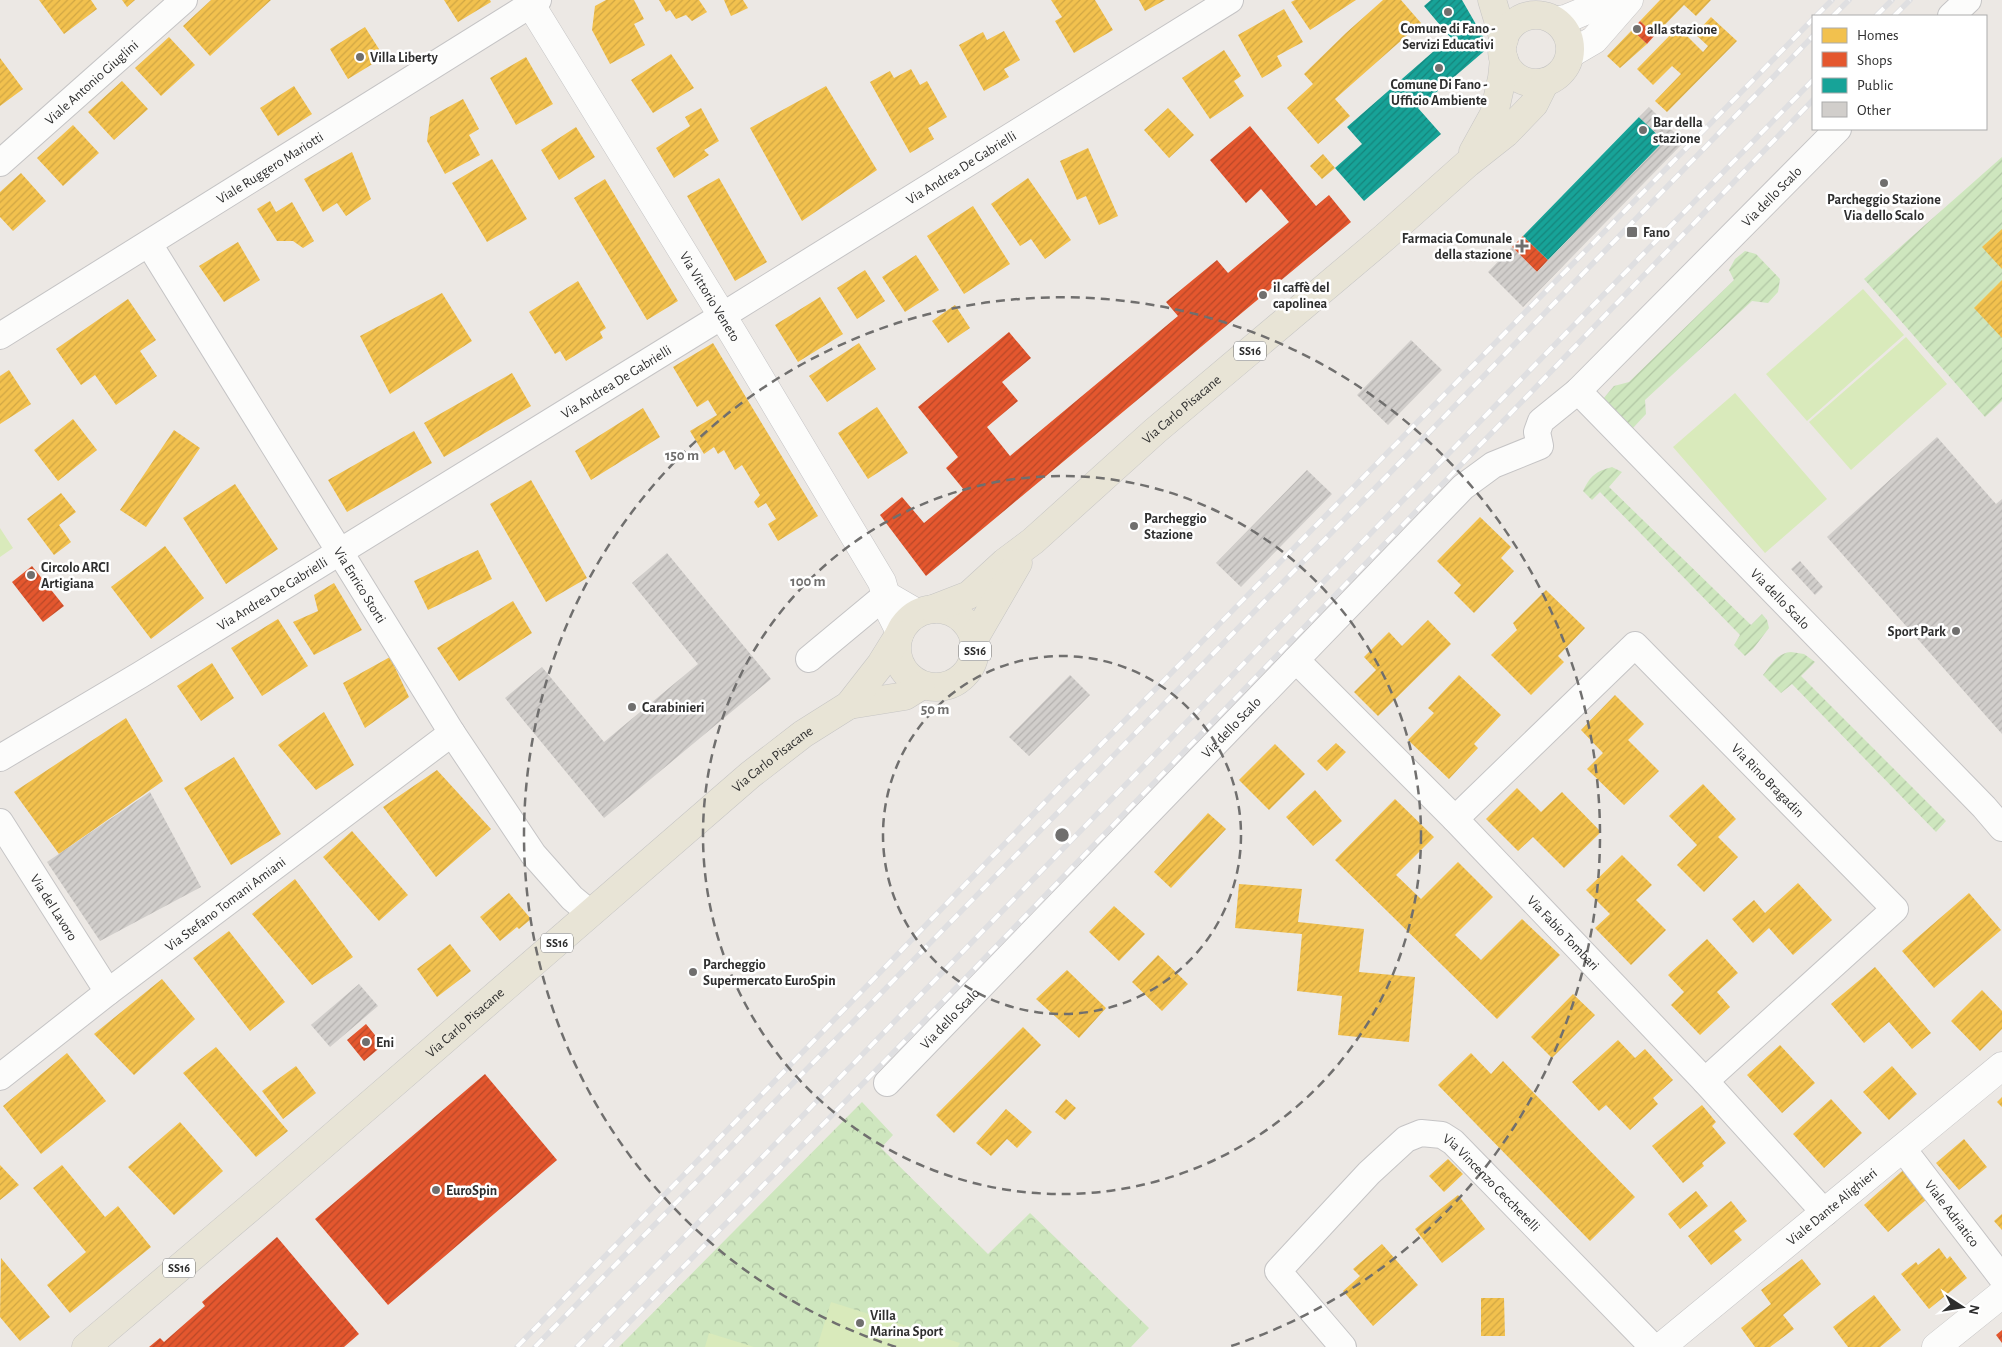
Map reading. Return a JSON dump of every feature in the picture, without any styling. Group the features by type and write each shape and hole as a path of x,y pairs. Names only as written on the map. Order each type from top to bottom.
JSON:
{"main road":[{"path":"1468,162 1494,114 1500,93 1504,49 1507,31 1521,19 1539,12 1568,35 1570,54 1562,72 1545,82 1534,83 1524,81 1515,75 1508,68 1504,49 1492,0"},
{"path":"1468,162 1506,133 1534,104 1545,82"},
{"name":"Via Carlo Pisacane","path":"86,1347 271,1190 750,775 803,734 849,705 912,622 969,595 1005,562 1033,541 1154,431 1385,237 1468,162"},
{"name":"Via Carlo Pisacane","path":"849,705 905,696 921,686 939,687 950,685 960,679 973,661 974,639 1012,571 1033,541"},
{"name":"SS16","path":"912,622 944,609 954,613 963,620 970,629 974,639"},
{"path":"912,622 897,646 898,657 902,668 908,676 921,686"}],"street":[{"name":"Viale Antonio Giuglini","path":"0,163 184,0"},
{"name":"Via Andrea De Gabrielli","path":"0,758 140,675 1230,0"},
{"path":"1539,12 1568,18 1611,0"},
{"path":"1570,54 1594,40 1629,0"},
{"path":"1952,15 1968,0"},
{"name":"Via Vittorio Veneto","path":"532,2 882,582 886,595"},
{"name":"Viale Ruggero Mariotti","path":"0,336 532,2"},
{"name":"Via dello Scalo","path":"886,1083 1463,487 1492,465 1540,446 1537,432 1542,421 1578,391 1837,130"},
{"name":"Via Enrico Storti","path":"149,244 452,733 533,854 572,898 590,913"},
{"name":"Via dello Scalo","path":"1578,391 1984,807 2002,828"},
{"path":"809,659 886,595 912,622"},
{"name":"Via Rino Bragadin","path":"1455,818 1635,645 1895,909 1705,1081"},
{"name":"Via Fabio Tombari","path":"1296,660 1455,818 1705,1081 1825,1213"},
{"name":"Via Stefano Tomani Amiani","path":"0,1077 108,992 452,733"},
{"name":"Via del Lavoro","path":"0,822 108,992"},
{"name":"Viale Dante Alighieri","path":"1661,1347 2002,1066"},
{"name":"Via Vincenzo Cecchetelli","path":"1343,1347 1278,1271 1369,1173 1406,1139 1421,1134 1442,1135 1453,1142 1653,1347"},
{"name":"Viale Adriatico","path":"1903,1149 2002,1278"},
{"path":"1936,1347 2002,1294"}],"green space":[{"path":"2002,157 2002,401 1985,417 1864,279"},
{"path":"1745,251 1756,254 1780,279 1778,292 1768,303 1752,301 1645,400 1646,414 1632,429 1603,399 1614,386 1629,382 1734,280 1729,270 1735,259"},
{"path":"1863,289 1904,335 1807,421 1766,374"},
{"path":"1906,337 1947,384 1851,470 1809,422"},
{"path":"1735,393 1827,499 1765,553 1673,447"},
{"path":"1612,467 1622,472 1609,487 1751,625 1762,614 1767,620 1769,628 1753,649 1745,656 1734,645 1740,635 1600,492 1592,500 1583,491 1594,475"},
{"path":"0,528 13,548 0,557"},
{"path":"1791,652 1804,654 1815,662 1801,676 1946,821 1936,832 1792,684 1781,693 1763,675 1778,657"},
{"path":"862,1102 893,1135 881,1148 988,1254 1030,1213 1149,1328 1131,1347 619,1347"},
{"name":"Villa Marina Sport","path":"831,1302 960,1343 958,1347 817,1347"},
{"path":"709,1333 754,1347 705,1347"}],"building: Homes":[{"path":"39,0 91,0 97,9 64,34"},
{"path":"122,0 135,0 127,7"},
{"path":"211,0 271,0 210,56 183,26"},
{"path":"444,0 490,0 491,2 458,22"},
{"path":"606,0 634,0 644,19 634,24 645,45 610,64 592,30 595,6"},
{"path":"659,0 699,0 707,12 692,21 686,15 676,19 670,10 666,12"},
{"path":"724,0 743,0 748,8 731,16"},
{"path":"1051,0 1095,0 1113,30 1074,53 1055,21 1062,17"},
{"path":"1139,0 1165,0 1145,11"},
{"path":"1295,0 1356,0 1310,30 1291,2"},
{"path":"1383,0 1401,0 1421,23 1335,99 1350,116 1318,144 1287,108 1313,84 1304,74"},
{"path":"1660,0 1711,0 1696,16 1684,5 1655,35 1640,21"},
{"path":"1284,9 1303,42 1277,56 1282,66 1262,78 1238,35"},
{"path":"1711,17 1737,41 1667,112 1655,101 1681,74 1672,66 1653,85 1637,69 1678,27 1703,52 1708,46 1695,34"},
{"path":"365,27 384,57 348,79 330,49"},
{"path":"1632,30 1647,44 1620,68 1607,56"},
{"path":"1004,31 1020,60 1004,69 1009,77 984,91 959,45 983,32 987,40"},
{"path":"169,37 195,65 161,96 135,68"},
{"path":"1224,50 1241,76 1234,81 1244,96 1210,119 1182,78"},
{"path":"671,54 694,88 653,113 631,80"},
{"path":"526,57 553,104 516,125 490,78"},
{"path":"0,58 23,89 0,106"},
{"path":"911,69 920,85 927,81 947,117 928,128 934,139 910,153 870,82 890,71 894,78"},
{"path":"122,81 148,109 114,140 88,112"},
{"path":"294,86 312,114 278,136 260,108"},
{"path":"826,86 877,170 802,221 750,128"},
{"path":"463,99 479,129 469,135 480,155 445,174 427,141 430,117"},
{"path":"701,108 719,141 704,150 709,155 674,178 656,148 690,126 685,117"},
{"path":"1168,108 1194,135 1169,158 1144,130"},
{"path":"73,125 99,153 63,186 37,158"},
{"path":"576,127 595,157 559,180 541,150"},
{"path":"1088,148 1118,216 1099,225 1086,196 1077,200 1060,161"},
{"path":"352,152 371,199 346,216 337,203 323,212 304,179"},
{"path":"1323,154 1335,168 1322,179 1310,166"},
{"path":"492,159 527,219 487,242 452,183"},
{"path":"21,173 46,201 13,231 0,217 0,192"},
{"path":"719,178 767,262 735,281 687,196"},
{"path":"1028,178 1071,240 1045,259 1031,239 1020,246 991,204"},
{"path":"605,179 678,301 647,320 574,198"},
{"path":"270,201 276,212 292,202 314,241 303,248 293,241 277,241 257,209"},
{"path":"973,206 1010,264 964,294 927,236"},
{"path":"2002,229 2002,269 1982,247"},
{"path":"238,242 260,280 224,302 199,266"},
{"path":"916,255 939,290 905,312 882,277"},
{"path":"865,270 885,301 857,319 837,288"},
{"path":"2002,280 2002,338 1974,308"},
{"path":"578,281 606,328 600,332 603,338 566,361 560,351 555,354 529,312"},
{"path":"442,293 472,341 390,394 360,336"},
{"path":"820,297 843,334 798,362 775,325"},
{"path":"128,299 156,340 140,351 157,376 116,405 95,375 81,385 56,349"},
{"path":"955,305 970,328 948,343 932,321"},
{"path":"713,343 818,516 778,541 768,524 776,519 766,503 758,508 754,502 760,495 742,465 735,470 724,450 718,454 714,447 704,454 690,431 717,415 708,400 697,407 673,367"},
{"path":"859,343 876,369 827,402 809,376"},
{"path":"9,370 31,404 0,424 0,376"},
{"path":"512,373 531,406 444,457 424,423"},
{"path":"877,407 908,453 868,479 838,433"},
{"path":"643,408 660,437 591,480 575,451"},
{"path":"73,419 97,450 58,481 34,450"},
{"path":"174,430 200,448 146,527 120,510"},
{"path":"414,431 432,463 347,512 328,480"},
{"path":"531,480 587,578 546,602 490,504"},
{"path":"235,484 278,549 226,584 183,518"},
{"path":"61,493 76,512 59,525 71,542 54,555 27,519"},
{"path":"1480,517 1511,547 1501,558 1514,571 1474,613 1454,593 1461,585 1437,561"},
{"path":"165,546 204,598 151,639 111,587"},
{"path":"478,550 492,579 428,610 414,581"},
{"path":"334,583 362,630 314,655 293,622 318,611 314,595"},
{"path":"1546,590 1585,628 1558,656 1564,662 1531,695 1491,655 1517,630 1513,623"},
{"path":"513,601 532,633 459,681 437,648"},
{"path":"278,619 308,666 262,696 231,648"},
{"path":"1428,620 1451,644 1378,716 1354,692 1376,670 1364,657 1389,632 1402,646"},
{"path":"390,657 409,697 365,728 343,683"},
{"path":"212,663 234,698 201,721 177,686"},
{"path":"1459,675 1501,715 1474,744 1478,748 1449,779 1408,740 1434,713 1428,708"},
{"path":"1615,695 1644,724 1628,740 1659,771 1624,805 1587,769 1603,753 1581,730"},
{"path":"324,712 354,765 316,790 278,745"},
{"path":"126,718 163,781 59,854 14,792"},
{"path":"1336,743 1346,752 1327,771 1317,761"},
{"path":"1275,744 1305,774 1269,810 1239,780"},
{"path":"234,757 281,834 231,865 184,788"},
{"path":"437,770 491,829 436,877 383,807"},
{"path":"1703,784 1736,819 1718,837 1738,857 1704,892 1677,865 1697,845 1669,816"},
{"path":"1517,788 1541,812 1562,792 1601,832 1564,868 1533,837 1518,851 1486,819"},
{"path":"1315,790 1342,821 1313,846 1286,817"},
{"path":"1395,799 1434,837 1396,875 1421,899 1458,862 1493,897 1455,935 1481,960 1522,919 1560,955 1497,1019 1335,860"},
{"path":"1208,813 1226,829 1171,888 1154,872"},
{"path":"352,831 408,895 379,921 323,857"},
{"path":"1622,855 1652,885 1636,900 1666,930 1631,965 1595,928 1610,914 1586,890"},
{"path":"295,879 353,957 312,985 252,914"},
{"path":"1798,883 1832,920 1793,955 1769,928 1753,943 1732,919 1754,900 1765,913"},
{"path":"1239,884 1302,889 1298,922 1364,929 1359,972 1415,977 1409,1042 1338,1035 1342,996 1297,991 1302,934 1235,928"},
{"path":"509,893 531,919 519,929 517,927 500,941 480,917"},
{"path":"1969,893 2001,930 1934,988 1902,951"},
{"path":"1114,906 1145,934 1119,961 1089,932"},
{"path":"229,931 285,1002 250,1031 193,958"},
{"path":"1707,939 1738,973 1717,992 1730,1007 1700,1035 1671,1005 1684,992 1668,975"},
{"path":"450,944 471,971 437,997 417,969"},
{"path":"1158,955 1188,984 1162,1011 1132,982"},
{"path":"1875,967 1931,1033 1912,1049 1889,1022 1864,1043 1831,1004"},
{"path":"1067,970 1106,1008 1079,1038 1036,999"},
{"path":"162,979 195,1019 134,1075 94,1034"},
{"path":"1982,990 2002,1011 2002,1029 1980,1051 1951,1021"},
{"path":"1573,994 1595,1015 1552,1058 1531,1037"},
{"path":"1023,1027 1041,1045 954,1133 936,1115"},
{"path":"1618,1040 1635,1058 1645,1049 1673,1080 1653,1098 1658,1104 1630,1130 1606,1105 1599,1111 1572,1082"},
{"path":"1780,1045 1815,1083 1782,1113 1747,1075"},
{"path":"216,1047 288,1131 256,1157 183,1073"},
{"path":"67,1053 106,1101 41,1154 3,1106"},
{"path":"1471,1053 1491,1074 1503,1061 1635,1197 1590,1241 1438,1085"},
{"path":"296,1066 316,1093 283,1119 262,1091"},
{"path":"1892,1066 1917,1094 1889,1120 1863,1092"},
{"path":"2002,1097 2002,1107 1997,1102"},
{"path":"1066,1099 1076,1108 1065,1120 1055,1112"},
{"path":"1831,1099 1862,1133 1824,1168 1793,1134"},
{"path":"1702,1105 1716,1122 1712,1126 1726,1143 1702,1163 1704,1166 1683,1183 1652,1146"},
{"path":"1006,1109 1032,1132 1017,1148 1007,1139 991,1156 976,1143"},
{"path":"180,1122 223,1171 174,1215 128,1167"},
{"path":"1964,1139 1987,1167 1959,1190 1936,1163"},
{"path":"1448,1159 1463,1174 1444,1192 1429,1176"},
{"path":"0,1165 19,1185 0,1200"},
{"path":"62,1165 105,1217 118,1206 151,1247 70,1313 47,1285 86,1252 33,1188"},
{"path":"1909,1165 1933,1194 1888,1232 1864,1205"},
{"path":"1696,1191 1708,1206 1680,1229 1668,1214"},
{"path":"1458,1195 1485,1229 1442,1263 1415,1229"},
{"path":"1731,1201 1747,1221 1734,1231 1742,1240 1711,1265 1688,1236"},
{"path":"2002,1214 2002,1230 1994,1221"},
{"path":"1382,1244 1418,1285 1373,1326 1343,1291 1360,1276 1353,1269"},
{"path":"1939,1248 1947,1259 1950,1256 1967,1278 1929,1309 1901,1274 1916,1262 1918,1265"},
{"path":"1,1258 50,1317 20,1341 0,1317"},
{"path":"1802,1259 1821,1284 1783,1315 1794,1329 1770,1347 1755,1347 1741,1328 1771,1304 1761,1290"},
{"path":"1874,1295 1901,1330 1880,1347 1848,1347 1833,1327"},
{"path":"1481,1298 1504,1298 1505,1336 1481,1336"}],"building: Shops":[{"path":"1640,21 1655,35 1647,44 1632,30"},
{"path":"1250,126 1316,206 1329,195 1351,222 926,576 880,515 902,497 924,523 964,490 946,468 958,457 918,407 1009,332 1031,358 1002,382 1018,401 987,427 1010,456 1178,316 1166,302 1217,260 1228,273 1289,222 1261,189 1246,203 1210,160"},
{"path":"1523,236 1548,260 1537,272 1512,247"},
{"path":"32,566 64,606 43,622 12,582"},
{"path":"366,1024 383,1045 364,1061 347,1040"},
{"name":"EuroSpin","path":"485,1074 557,1160 388,1305 315,1219"},
{"path":"277,1237 359,1334 344,1347 149,1347 160,1338 164,1342 205,1306 202,1302"},
{"path":"2002,1330 2002,1343 1996,1335"}],"building: Public":[{"path":"1431,0 1462,0 1489,47 1418,108 1441,134 1364,201 1335,168 1362,144 1347,127 1450,37 1424,6"},
{"path":"1639,117 1664,141 1548,260 1523,236"}],"building: Other":[{"path":"1649,107 1684,142 1523,307 1488,272 1512,247 1537,272 1664,141 1639,117"},
{"path":"1411,340 1442,370 1388,425 1357,395"},
{"name":"Sport Park","path":"1937,437 1996,504 2002,499 2002,734 1827,537"},
{"path":"1307,470 1332,494 1241,587 1216,563"},
{"path":"667,553 771,679 604,818 505,698 542,667 604,742 698,664 632,583"},
{"path":"1800,561 1823,587 1815,595 1791,569"},
{"path":"1070,675 1090,695 1029,756 1009,737"},
{"path":"150,792 201,887 100,941 47,862"},
{"path":"359,984 378,1006 330,1047 311,1025"}],"railway":[{"path":"1817,15 1832,0"},
{"path":"1834,15 1849,0"},
{"path":"1877,15 1892,0"},
{"path":"1895,15 1910,0"},
{"path":"517,1347 1080,766 1812,20"},
{"path":"535,1347 1384,479 1812,37"},
{"path":"577,1347 1812,81"},
{"path":"605,1347 928,1017 1812,101"}],"place":[{"name":"Comune di Fano - Servizi Educativi","path":"1448,12"},
{"name":"alla stazione","path":"1637,29"},
{"name":"Villa Liberty","path":"360,57"},
{"name":"Comune Di Fano - Ufficio Ambiente","path":"1439,68"},
{"name":"Bar della stazione","path":"1643,130"},
{"name":"Parcheggio Stazione Via dello Scalo","path":"1884,183"},
{"name":"Fano","path":"1632,232"},
{"name":"Farmacia Comunale della stazione","path":"1522,246"},
{"name":"il caffè del capolinea","path":"1263,295"},
{"name":"Parcheggio Stazione","path":"1134,526"},
{"name":"Circolo ARCI Artigiana","path":"31,575"},
{"name":"Sport Park","path":"1956,631"},
{"name":"Carabinieri","path":"632,707"},
{"name":"Parcheggio Supermercato EuroSpin","path":"693,972"},
{"name":"Eni","path":"366,1042"},
{"name":"EuroSpin","path":"436,1190"},
{"name":"Villa Marina Sport","path":"860,1323"}]}
